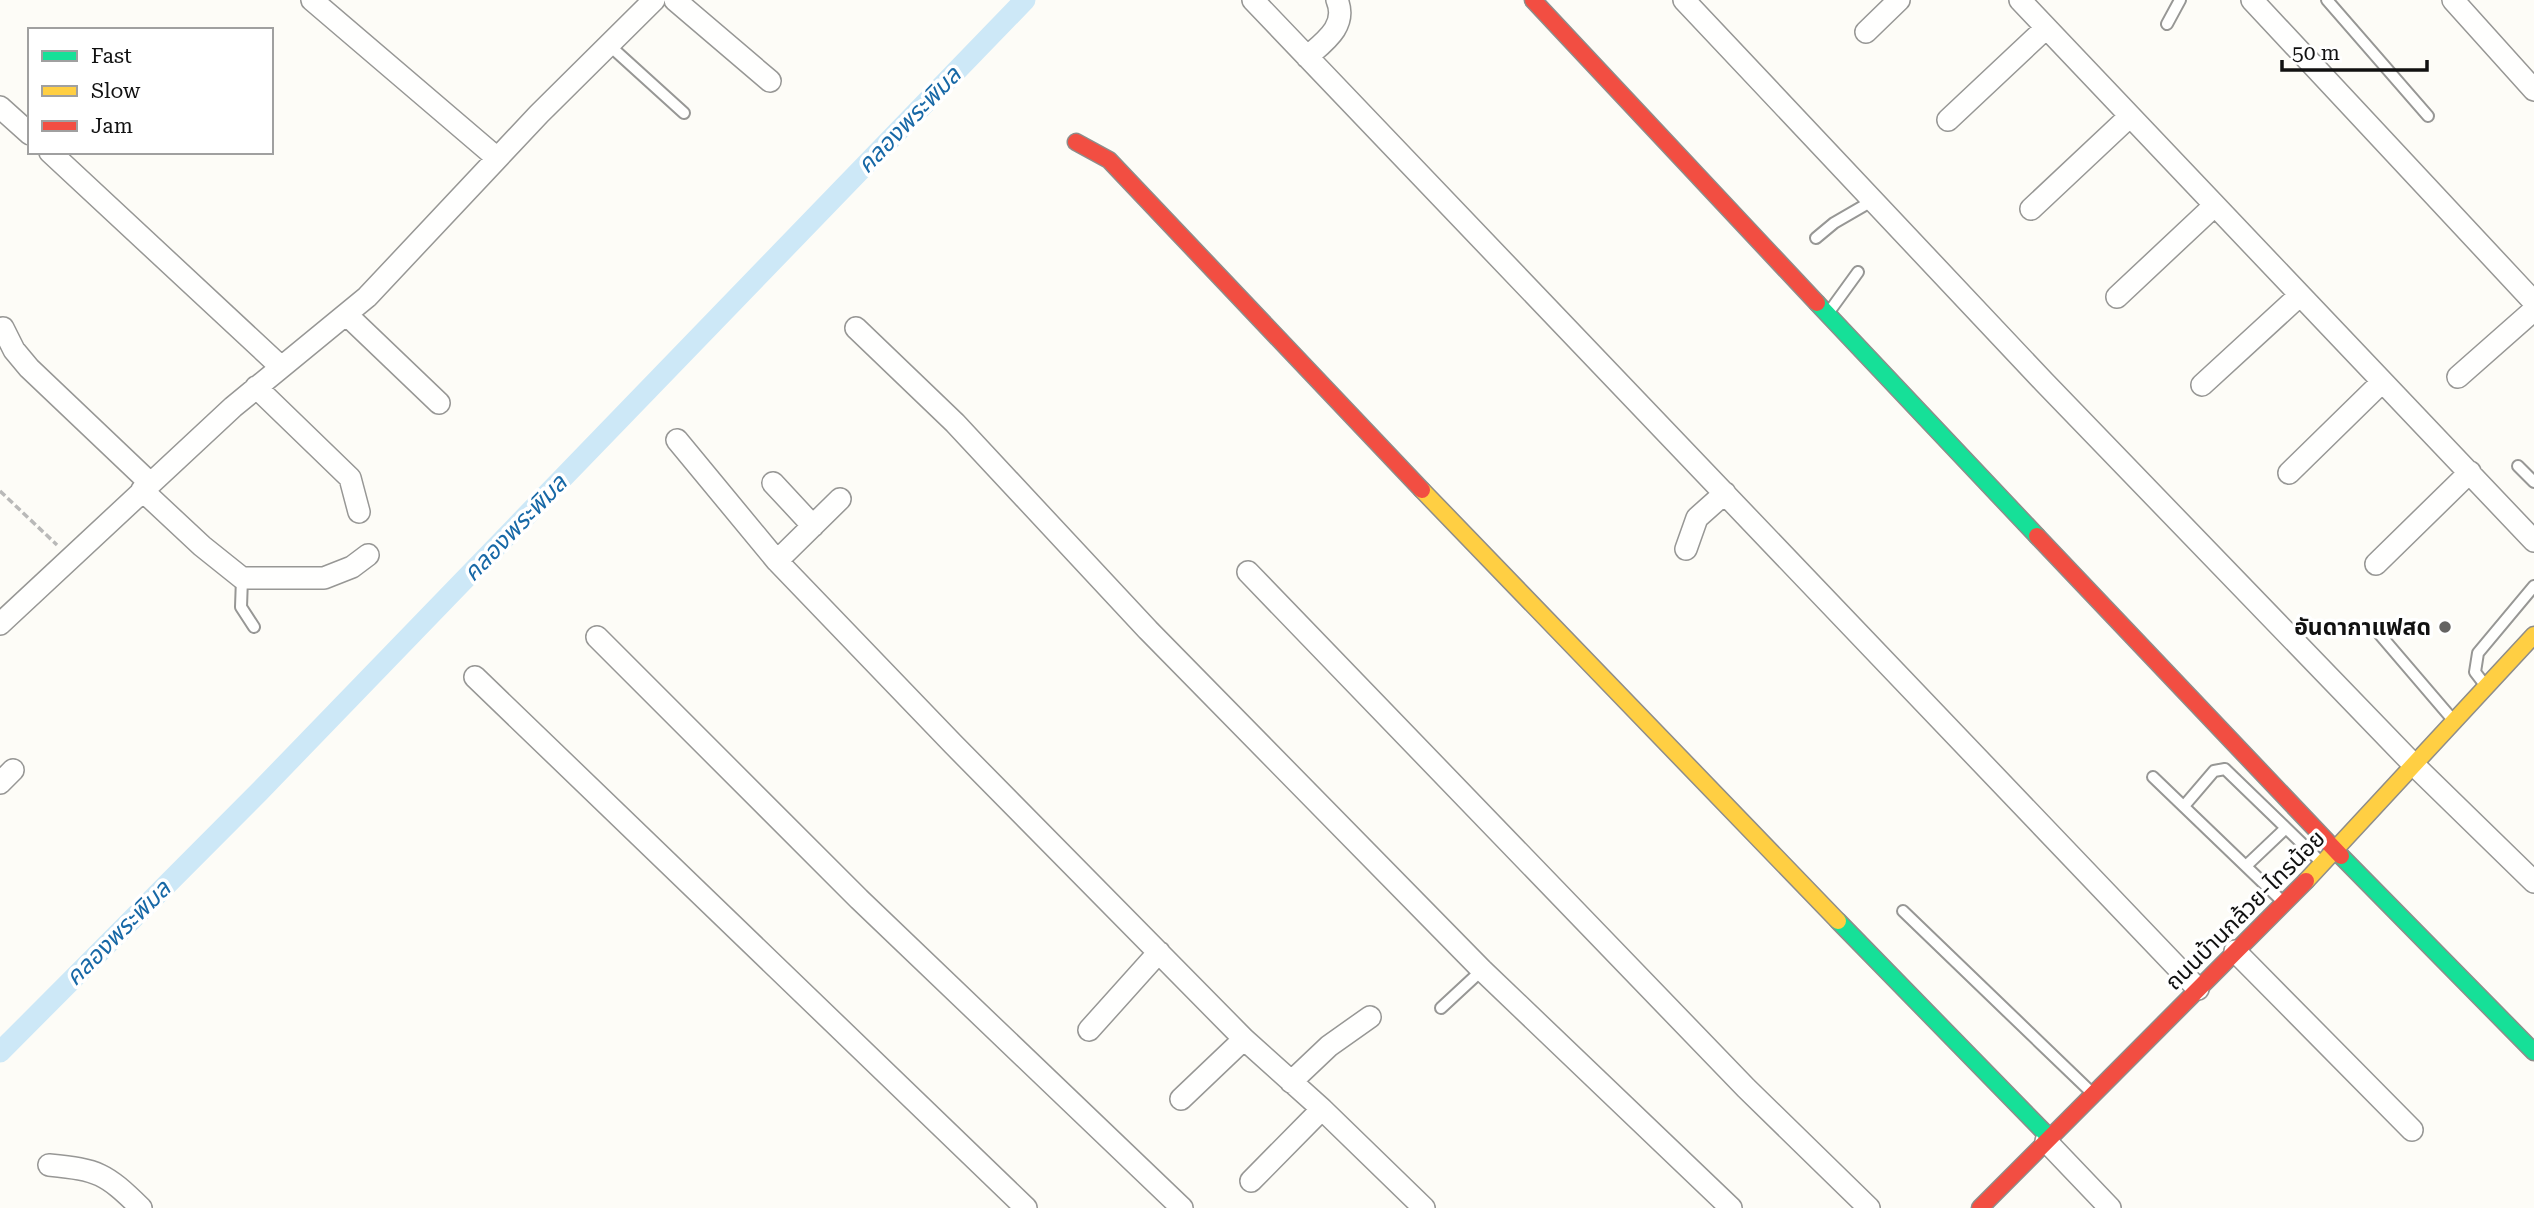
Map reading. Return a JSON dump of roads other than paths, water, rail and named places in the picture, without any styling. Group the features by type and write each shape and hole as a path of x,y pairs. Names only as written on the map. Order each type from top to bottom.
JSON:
{"street":[{"path":"312,0 497,158"},
{"path":"0,624 256,387 347,315 497,158 654,0"},
{"path":"675,0 770,81"},
{"path":"1253,0 2198,989"},
{"path":"1307,57 1337,27 1340,7 1337,0"},
{"path":"1533,0 1827,315 2336,851 2534,1052"},
{"path":"1684,0 1798,118 1872,201 2414,765 2534,882"},
{"path":"1866,32 1899,0"},
{"path":"2020,0 2534,541"},
{"path":"2252,0 2534,302"},
{"path":"2453,0 2534,90"},
{"path":"1948,120 2046,27"},
{"path":"0,107 28,132"},
{"path":"2031,209 2129,117"},
{"path":"1076,142 1109,160 1584,661 2048,1139 2110,1208"},
{"path":"52,154 281,367"},
{"path":"2118,297 2214,206"},
{"path":"2202,385 2299,296"},
{"path":"2458,377 2534,310"},
{"path":"347,315 439,403"},
{"path":"3,328 14,350 29,368 202,546 242,578 324,578 352,567 368,555"},
{"path":"856,328 956,423 1148,630 1482,970 1731,1208"},
{"path":"2289,473 2382,382"},
{"path":"256,387 350,478 359,512"},
{"path":"677,440 777,561 1244,1040 1322,1109 1411,1203"},
{"path":"2376,564 2470,472"},
{"path":"773,483 813,526"},
{"path":"1686,549 1697,518 1725,493"},
{"path":"777,561 840,499"},
{"path":"1248,572 1746,1088 1869,1208"},
{"name":"ถนนบ้านกล้วย-ไทรน้อย","path":"1980,1208 2336,851 2534,635"},
{"path":"597,637 859,899 1182,1208"},
{"path":"475,677 1026,1208"},
{"path":"2235,951 2412,1130"},
{"path":"1090,1030 1159,952"},
{"path":"1291,1082 1329,1046 1370,1017"},
{"path":"1181,1099 1244,1040"},
{"path":"1251,1181 1322,1109"},
{"path":"49,1165 96,1171 111,1178 141,1208"}],"lane":[{"path":"2167,24 2180,0"},
{"path":"2327,0 2428,116"},
{"path":"609,45 684,113"},
{"path":"1816,238 1834,223 1872,201"},
{"path":"1827,315 1858,272"},
{"path":"2518,466 2534,482"},
{"path":"242,578 241,607 254,627"},
{"path":"2486,687 2475,672 2478,653 2534,586"},
{"path":"2376,630 2455,722"},
{"path":"2185,806 2214,771 2225,769 2323,864"},
{"path":"2153,778 2248,865 2284,902"},
{"path":"2248,865 2286,828"},
{"path":"1903,911 2093,1094"},
{"path":"1441,1008 1482,970"}],"waterway":[{"name":"คลองพระพิมล","path":"0,1052 259,792 1025,0"}],"place":[{"name":"อันดากาแฟสด","path":"2445,627"}]}
